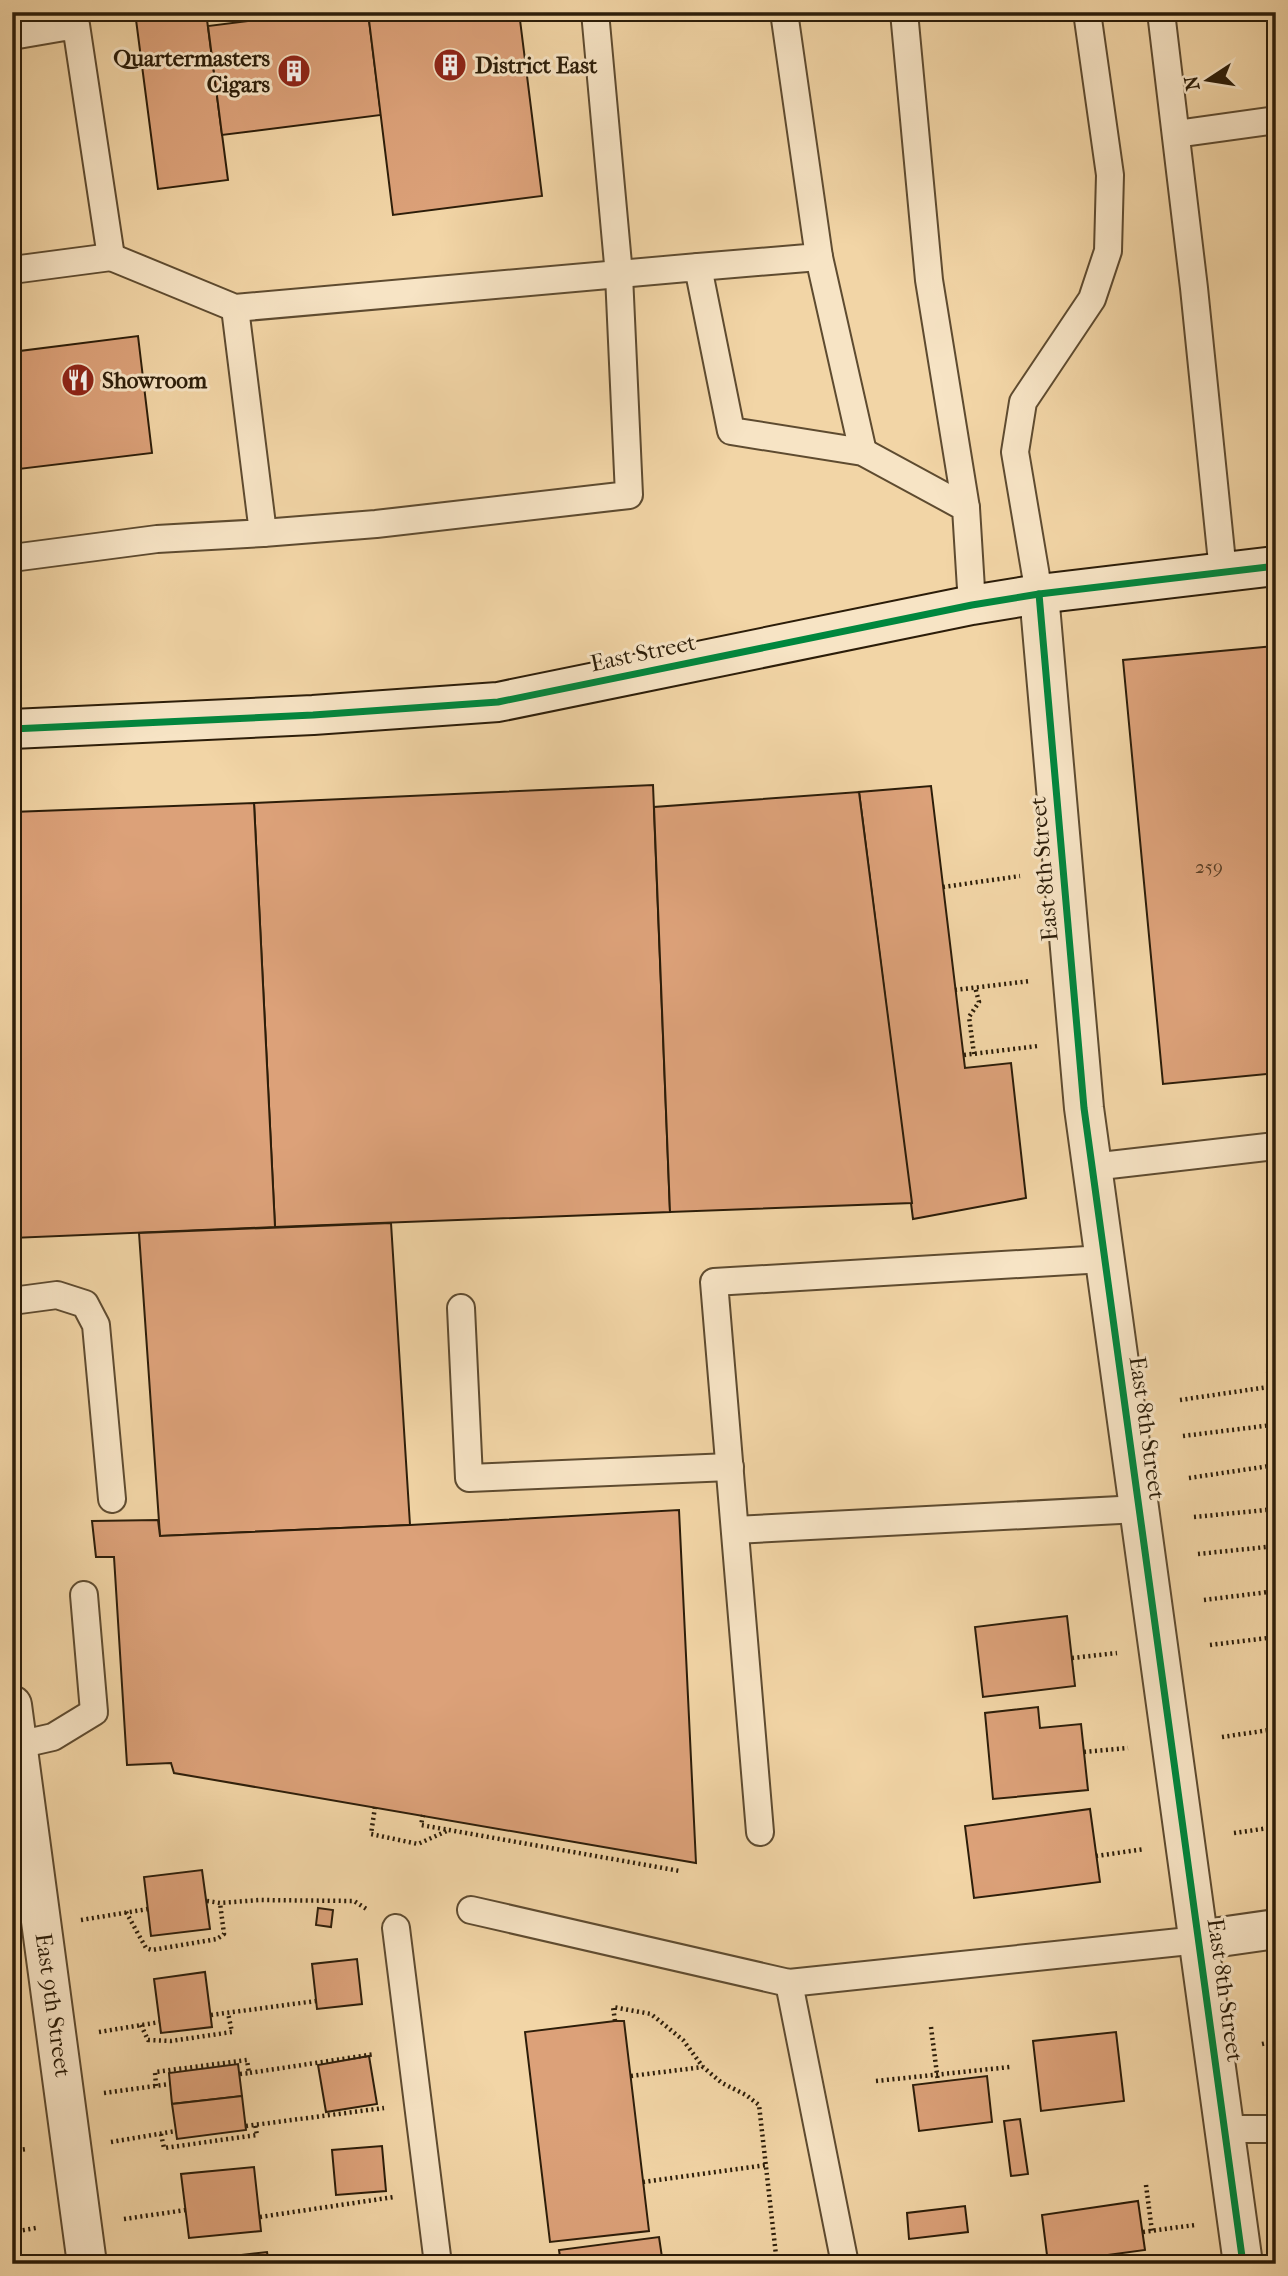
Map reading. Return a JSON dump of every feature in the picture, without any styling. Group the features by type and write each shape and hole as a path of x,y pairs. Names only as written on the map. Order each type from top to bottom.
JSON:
{"street":[{"name":"East Street","path":"12,729 313,715 498,702 972,605 1039,594 1276,566"},
{"name":"East 8th Street","path":"1039,594 1084,1108 1243,2264"},
{"name":"East 9th Street","path":"12,1705 87,2264"},
{"path":"1199,1940 1276,1929"}],"lane":[{"path":"12,558 157,539 376,524 629,495 619,275 595,12"},
{"path":"784,12 819,257 863,452"},
{"path":"904,12 929,280 966,508 972,605"},
{"path":"1039,594 1015,452 1023,402 1092,299 1108,251 1110,176 1087,12"},
{"path":"1161,12 1194,288 1223,572"},
{"path":"12,36 76,18 111,257"},
{"path":"1176,134 1276,120"},
{"path":"12,270 111,257 235,308 819,257"},
{"path":"698,267 731,431 863,452 966,508"},
{"path":"235,308 263,533"},
{"path":"1092,1167 1276,1146"},
{"path":"760,1832 714,1282 1104,1259"},
{"path":"12,1301 57,1295 85,1304 96,1325 112,1499"},
{"path":"461,1308 469,1478 730,1467"},
{"path":"735,1530 1139,1509"},
{"path":"18,1745 53,1737 94,1712 84,1595"},
{"path":"471,1910 789,1983 1199,1940"},
{"path":"396,1928 438,2264"},
{"path":"789,1983 845,2264"},
{"path":"1224,2129 1276,2129"}],"path":[{"path":"943,887 1020,876"},
{"path":"955,990 1034,981"},
{"path":"974,1054 969,1017 979,1002 975,988"},
{"path":"964,1055 1042,1045"},
{"path":"1180,1400 1268,1387"},
{"path":"1184,1436 1272,1425"},
{"path":"1189,1478 1276,1465"},
{"path":"1194,1517 1276,1508"},
{"path":"1198,1554 1276,1546"},
{"path":"1204,1601 1276,1591"},
{"path":"1210,1646 1276,1637"},
{"path":"1072,1658 1121,1652"},
{"path":"1222,1737 1276,1729"},
{"path":"1084,1752 1133,1747"},
{"path":"375,1807 370,1834 418,1844 449,1830"},
{"path":"423,1815 421,1825 681,1871"},
{"path":"1234,1833 1276,1827"},
{"path":"1096,1856 1146,1849"},
{"path":"207,1901 354,1901 396,1928"},
{"path":"126,1912 146,1948 152,1950 217,1940 224,1934 220,1903"},
{"path":"77,1920 148,1909"},
{"path":"211,2015 316,2001"},
{"path":"615,2021 613,2007 652,2014 683,2040 703,2067 722,2083 759,2105 777,2264"},
{"path":"141,2025 148,2040 171,2040 232,2032 228,2012"},
{"path":"92,2033 160,2022"},
{"path":"931,2027 938,2082"},
{"path":"1262,2044 1276,2041"},
{"path":"240,2074 412,2049"},
{"path":"156,2086 155,2072 247,2060 249,2073"},
{"path":"631,2076 703,2067"},
{"path":"876,2081 1010,2067"},
{"path":"100,2094 170,2084"},
{"path":"246,2126 418,2104"},
{"path":"161,2134 164,2148 257,2135 255,2124"},
{"path":"107,2142 176,2131"},
{"path":"12,2151 27,2150"},
{"path":"643,2182 766,2165"},
{"path":"1146,2185 1152,2231"},
{"path":"260,2217 429,2192"},
{"path":"116,2220 186,2210"},
{"path":"1143,2232 1200,2225"},
{"path":"12,2232 36,2228"},
{"path":"385,2264 399,2264"}],"building":[{"path":"135,12 206,12 228,180 158,189"},
{"name":"Quartermasters Cigars","path":"322,12 368,12 381,115 222,135 208,26"},
{"name":"District East","path":"368,12 519,12 542,196 393,215"},
{"name":"Showroom","path":"138,336 152,453 19,469 12,409 12,352"},
{"path":"1276,646 1276,1073 1163,1084 1123,660"},
{"path":"653,785 670,1212 275,1227 254,803"},
{"path":"931,786 965,1068 1011,1063 1026,1198 913,1219 859,792"},
{"path":"859,792 912,1203 670,1212 654,807"},
{"path":"254,803 275,1227 12,1238 12,812"},
{"path":"391,1223 410,1525 160,1536 139,1233"},
{"path":"1276,1372 1276,1412 1271,1413 1267,1373"},
{"path":"679,1510 696,1863 174,1773 171,1763 127,1765 114,1557 96,1557 92,1521 158,1520 160,1536"},
{"path":"1067,1616 1075,1686 983,1697 975,1627"},
{"path":"1038,1707 1040,1728 1081,1724 1088,1790 993,1799 985,1713"},
{"path":"1090,1809 1100,1882 974,1898 965,1826"},
{"path":"202,1870 210,1929 151,1936 144,1877"},
{"path":"318,1908 333,1910 331,1927 316,1925"},
{"path":"357,1959 362,2004 317,2009 312,1964"},
{"path":"205,1972 212,2027 161,2033 154,1979"},
{"path":"624,2021 649,2231 550,2242 525,2032"},
{"path":"1116,2032 1124,2101 1041,2111 1033,2041"},
{"path":"369,2056 377,2104 326,2112 318,2065"},
{"path":"238,2064 242,2096 172,2104 169,2073"},
{"path":"987,2076 992,2122 919,2131 913,2085"},
{"path":"242,2096 246,2130 177,2139 172,2104"},
{"path":"1020,2119 1028,2174 1011,2176 1004,2121"},
{"path":"382,2146 386,2191 336,2195 332,2150"},
{"path":"254,2167 261,2231 189,2238 181,2174"},
{"path":"1138,2201 1145,2250 1048,2263 1042,2215"},
{"path":"965,2206 968,2232 909,2239 907,2213"},
{"path":"659,2237 663,2264 561,2264 559,2250"},
{"path":"267,2252 269,2264 191,2264 191,2261"}],"cycle path":[{"path":"12,729 313,715 498,702 972,605 1039,594 1276,566"},
{"path":"1039,594 1084,1108 1243,2264"}],"place":[{"name":"District East","path":"450,65"},
{"name":"Quartermasters Cigars","path":"294,71"},
{"name":"Showroom","path":"78,380"}]}
